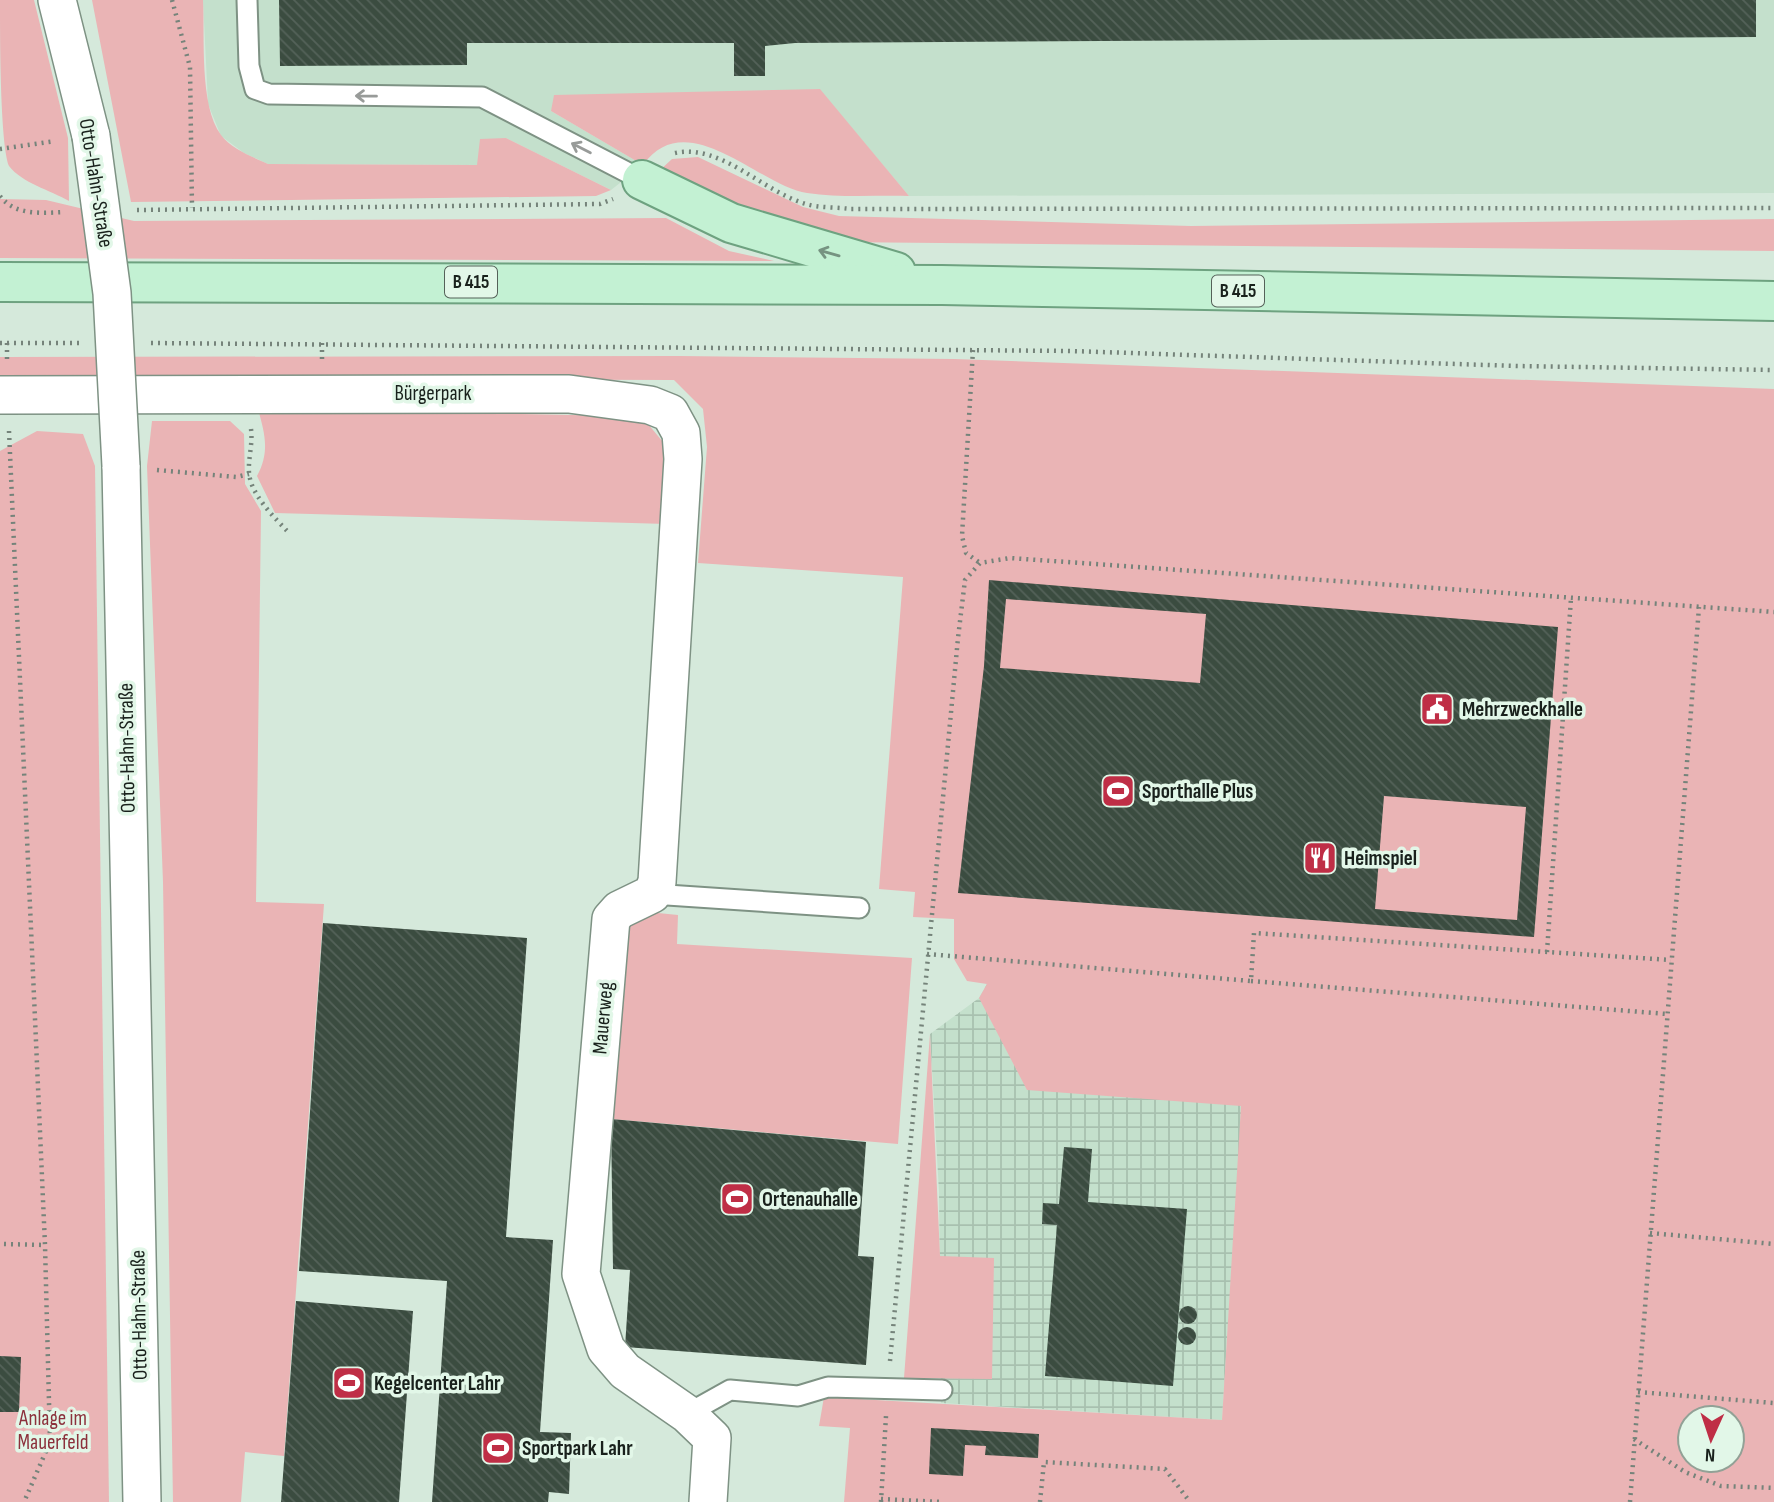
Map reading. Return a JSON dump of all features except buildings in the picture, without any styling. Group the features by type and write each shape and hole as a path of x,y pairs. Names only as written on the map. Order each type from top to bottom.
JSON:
{"main road":[{"path":"642,180 731,223 942,285"},
{"name":"B 415","path":"0,282 942,285 1774,302"}],"street":[{"name":"Otto-Hahn-Straße","path":"57,0 91,135 112,293 121,466 142,1502"},
{"name":"Bürgerpark","path":"4,409 246,393 569,394 661,408 670,413 681,433 684,459 673,604 663,804 657,882 652,894"},
{"name":"Mauerweg","path":"652,894 619,911 611,919 581,1274 606,1349 625,1371 687,1414 712,1438 708,1502"}],"lane":[{"path":"247,0 249,66 255,89 281,94 482,97 642,180"},
{"path":"652,894 859,908"},
{"path":"687,1414 730,1390 798,1396 828,1387 942,1390"}],"path":[{"path":"172,0 190,67 192,208"},
{"path":"0,149 91,135"},
{"path":"126,210 600,204 621,196 642,180 666,154 689,150 714,158 805,204 849,209 1774,208"},
{"path":"0,196 7,206 33,213 73,212"},
{"path":"0,343 89,343"},
{"path":"144,343 973,350 1774,370"},
{"path":"973,350 962,537 966,553 980,564"},
{"path":"246,393 253,443 249,474 265,506 289,533"},
{"path":"4,409 45,1245 50,1442 24,1502"},
{"path":"121,466 236,477 249,474"},
{"path":"942,1502 881,1500 888,1388 927,954 965,580 980,564 1010,558 1774,612"},
{"path":"1547,952 1571,598"},
{"path":"1630,1502 1699,607"},
{"path":"1251,981 1254,933 1671,960"},
{"path":"927,954 1667,1014"},
{"path":"1650,1233 1774,1244"},
{"path":"4,1244 45,1245"},
{"path":"1638,1392 1774,1403"},
{"path":"1634,1439 1685,1472 1721,1486 1774,1488"},
{"path":"1040,1502 1044,1462 1165,1469 1189,1502"}],"shaded area":[{"path":"203,0 1774,0 1774,193 909,196 819,89 551,111 643,165 611,190 506,138 478,165 268,164 244,153 221,136 208,104"},
{"path":"987,984 1249,997 1222,1420 941,1403 939,1192 930,1034 979,998"}],"green space":[{"path":"0,0 34,0 68,138 69,201 29,182 9,166 2,112"},
{"path":"92,0 203,0 206,89 214,122 230,144 268,164 477,165 480,139 506,138 611,190 596,196 131,202"},
{"path":"820,89 909,196 807,193 767,177 724,153 702,145 680,142 661,148 643,165 551,111 554,95"},
{"path":"698,157 803,207 839,216 1191,226 1774,219 1774,251 836,242 797,236 659,171 672,159"},
{"path":"0,199 46,200 134,221 666,218 729,251 774,261 0,258"},
{"path":"679,356 954,359 1774,389 1774,1502 844,1502 850,1428 819,1426 824,1397 1222,1420 1241,1106 1027,1090 979,998 987,984 967,981 954,959 954,919 913,917 915,892 879,889 903,577 698,563 707,447 703,409 674,380 0,378 0,357"},
{"path":"258,409 623,416 648,424 668,448 667,524 275,513 257,476 265,451"},
{"path":"152,421 230,421 244,434 245,484 261,511 256,902 324,904 284,1456 245,1452 241,1502 173,1502 163,882 147,466"},
{"name":"Anlage im Mauerfeld","path":"37,431 83,434 95,466 109,1502 0,1502 0,451"},
{"path":"638,911 678,915 677,944 912,958 898,1144 611,1119 623,924"},
{"path":"930,1034 940,1256 994,1258 992,1379 904,1378"}],"place":[{"name":"Mehrzweckhalle","path":"1437,709"},
{"name":"Sporthalle Plus","path":"1118,791"},
{"name":"Heimspiel","path":"1320,858"},
{"name":"Ortenauhalle","path":"737,1199"},
{"name":"Kegelcenter Lahr","path":"349,1383"},
{"name":"Sportpark Lahr","path":"498,1448"}]}
